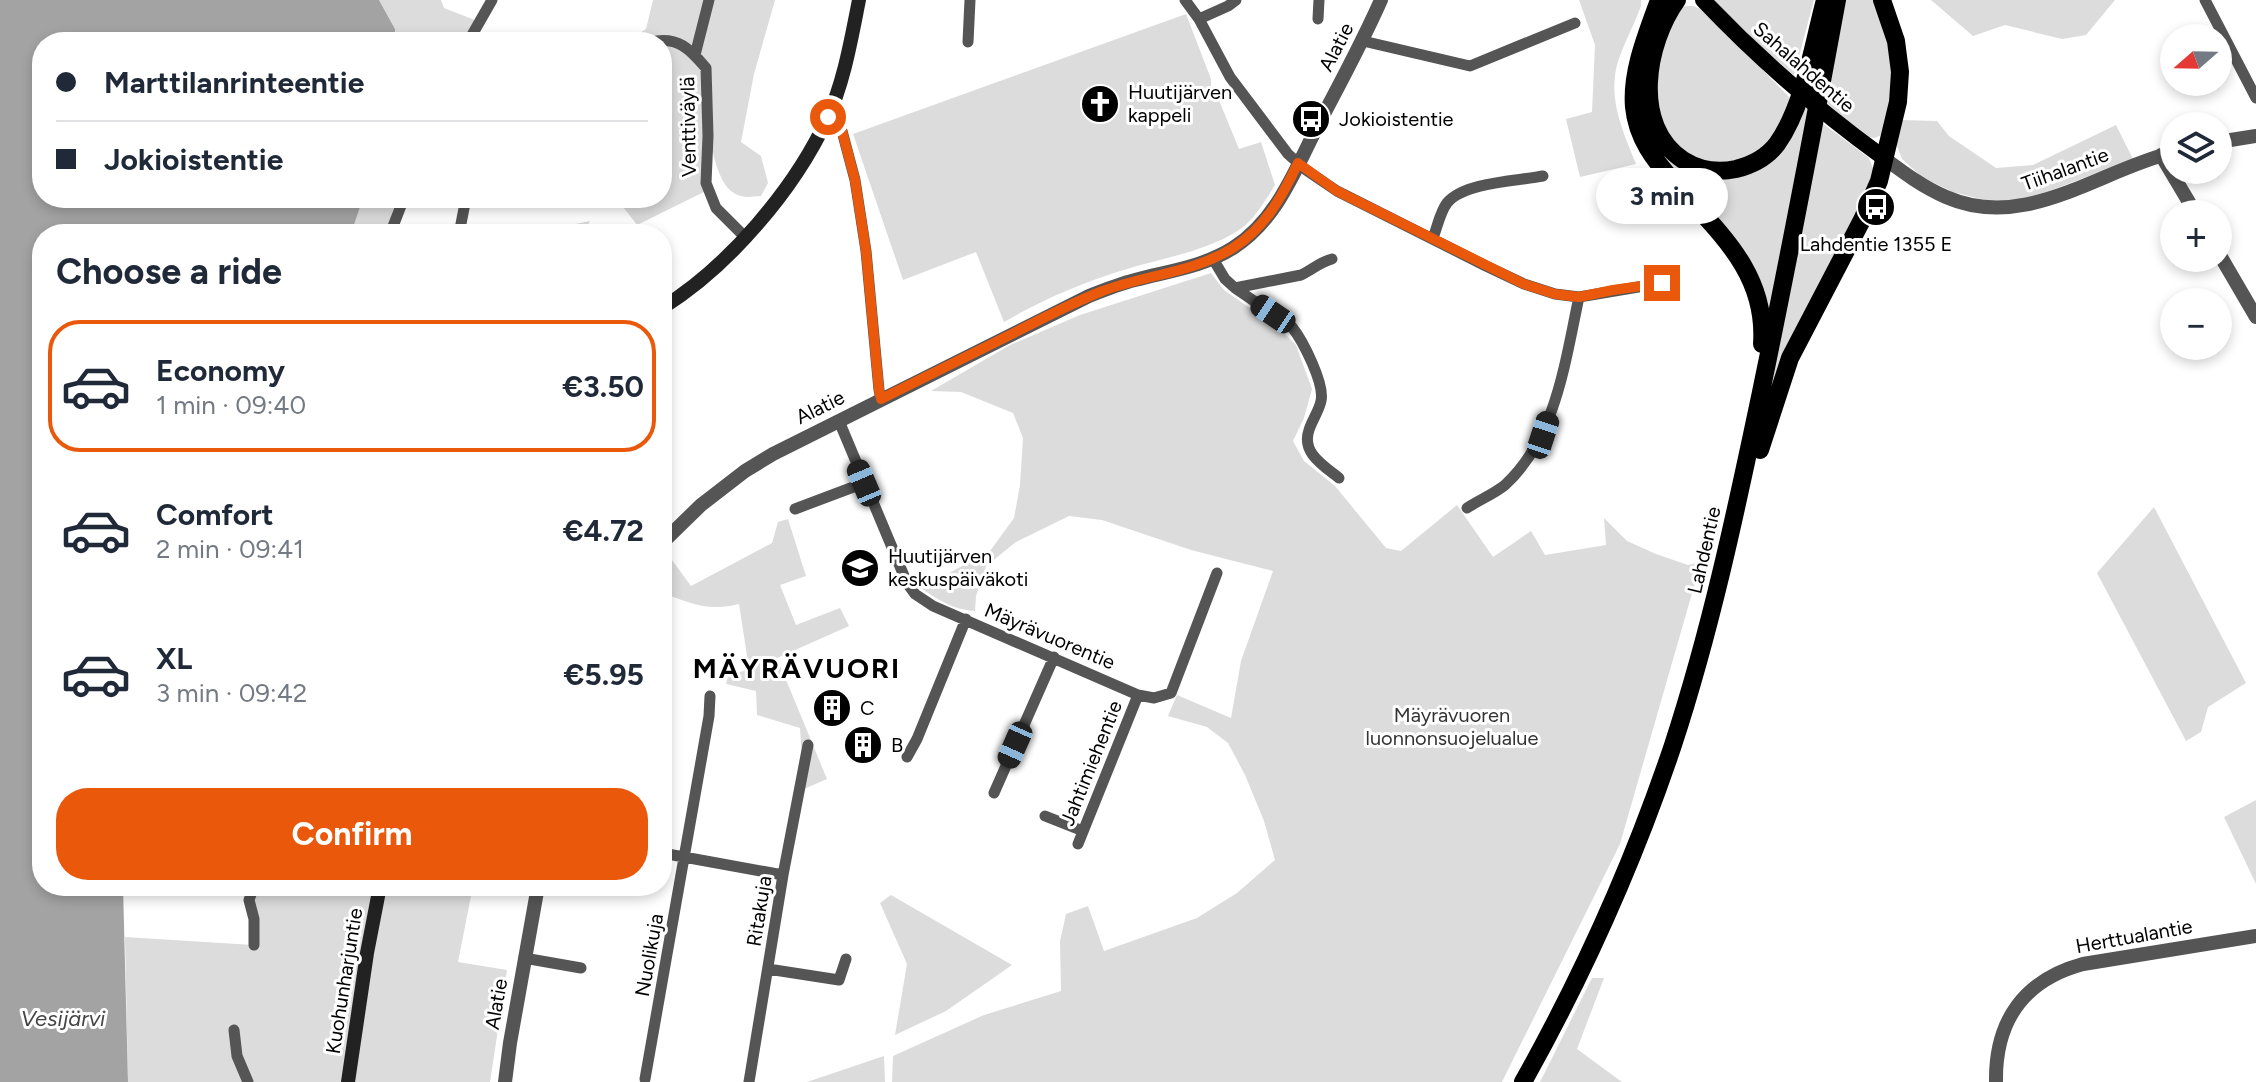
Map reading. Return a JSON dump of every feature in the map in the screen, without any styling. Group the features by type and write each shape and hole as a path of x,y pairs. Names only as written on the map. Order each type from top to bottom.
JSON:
{"highway":[{"path":"1659,0 1634,81 1638,128 1653,158 1746,267 1762,316 1762,349 1742,486"},
{"path":"1677,0 1665,22 1651,68 1652,116 1662,139 1678,157 1697,167 1726,171 1754,163 1770,152 1781,136 1797,103 1825,0"},
{"name":"Lahdentie","path":"1523,1082 1566,1002 1625,874 1691,688 1742,486 1798,214 1837,0"},
{"path":"1726,554 1790,358 1879,181 1898,102 1900,72 1896,41 1882,0"}],"main road":[{"path":"672,301 696,285 745,237 810,151 828,117 847,61 859,0"},
{"name":"Sahalahdentie","path":"1703,0 1773,69 1846,131 1884,158"},
{"name":"Kuohunharjuntie","path":"348,1082 378,896"}],"street":[{"path":"474,32 492,0"},
{"path":"695,55 709,0"},
{"path":"968,42 970,0"},
{"path":"1185,0 1199,19 1230,77 1288,154 1337,191 1524,284 1555,294 1579,297 1662,283"},
{"path":"1199,19 1236,0"},
{"path":"1318,19 1319,0"},
{"name":"Alatie","path":"672,533 701,505 745,471 786,447 1089,296 1213,259 1251,235 1270,215 1286,189 1381,0"},
{"path":"2205,0 2256,98"},
{"path":"1363,41 1470,66 1575,23"},
{"name":"Venttiväylä","path":"672,40 695,55 706,68 706,183 716,208 745,237"},
{"path":"828,117 842,131 855,180 866,251 881,399"},
{"path":"2232,140 2256,136"},
{"name":"Tiihalantie","path":"1884,158 1912,179 1948,199 1999,209 2046,200 2160,156"},
{"path":"1433,238 1448,202 1460,193 1489,183 1543,176"},
{"path":"1213,259 1225,279 1235,288 1299,335 1320,384 1322,400 1307,433 1307,446 1314,458 1339,478"},
{"path":"1235,288 1301,275 1322,261 1332,259"},
{"path":"2230,272 2256,317"},
{"path":"1467,508 1503,486 1530,456 1543,435 1563,375 1579,297"},
{"name":"Mäyrävuorentie","path":"839,421 907,583 915,594 933,606 1138,695 1154,698 1171,693 1217,573"},
{"path":"795,509 864,483"},
{"path":"907,757 966,619"},
{"path":"994,793 1054,657"},
{"name":"Jahtimiehentie","path":"1078,844 1138,695"},
{"name":"Nuolikuja","path":"645,1079 710,696"},
{"name":"Ritakuja","path":"749,1082 808,745"},
{"path":"1045,816 1083,831"},
{"path":"672,855 783,875"},
{"path":"250,896 254,945"},
{"name":"Alatie","path":"505,1082 536,896"},
{"name":"Herttualantie","path":"1996,1082 1999,1039 2008,1018 2043,980 2083,964 2256,936"},
{"path":"524,958 581,968"},
{"path":"768,969 839,980 846,959"},
{"path":"234,1030 237,1056 248,1082"}],"green space":[{"path":"379,0 441,0 444,8 480,22 474,32 395,32"},
{"path":"653,0 775,0 754,74 741,142 761,156 768,183 761,196 743,197 728,188 719,172 709,139 708,190 672,208 672,32 641,32 646,29"},
{"path":"1579,0 1641,0 1619,58 1614,91 1618,116 1636,164 1580,177 1566,119 1592,112 1595,45"},
{"path":"1714,0 1814,0 1794,75 1775,61"},
{"path":"1844,0 1875,0 1891,46 1893,100 1881,135 1875,138 1868,137 1826,104"},
{"path":"1931,0 2115,0 2086,35 2062,39 2005,25 1973,36"},
{"path":"1686,6 1704,10 1791,99 1778,133 1751,159 1708,165 1671,143 1655,111 1659,51 1680,8"},
{"path":"1827,8 1769,322 1762,297 1651,148 1646,108 1686,166 1765,161"},
{"path":"1186,14 1211,79 1211,90 1218,98 1239,149 1261,142 1275,185 1248,222 1210,245 1095,280 1048,299 1004,322 976,252 903,280 853,134"},
{"path":"1901,120 1937,121 1949,136 1996,168 2033,165 2116,125 2133,159 2029,199 1992,202 1953,192 1922,177 1902,159 1895,141"},
{"path":"1821,122 1869,158 1874,171 1761,434"},
{"path":"360,208 394,208 388,224 354,224"},
{"path":"624,208 671,208 639,224"},
{"name":"Mäyrävuoren luonnonsuojelualue","path":"1211,273 1224,290 1280,329 1296,345 1312,389 1304,418 1293,441 1304,461 1335,486 1386,548 1401,551 1457,505 1493,557 1531,531 1545,555 1606,545 1604,518 1627,541 1688,565 1701,562 1620,844 1502,1082 892,1082 893,1056 984,1015 1061,991 1060,941 1066,914 1088,906 1104,951 1197,918 1237,893 1275,860 1264,821 1228,743 1207,727 1168,716 1177,695 1231,718 1241,661 1273,571 1191,550 1102,520 1069,516 1016,542 986,566 976,596 975,611 946,604 921,588 990,551 1014,518 1023,438 1013,413 961,392 931,391 1010,345 1080,315"},
{"path":"2154,507 2246,683 2208,707 2201,732 2186,741 2097,573"},
{"path":"788,519 806,576 780,585 796,625 840,608 849,626 777,658 827,779 804,789 800,728 757,715 756,691 726,684 728,676 749,669 739,604 708,607 672,596 672,560 691,586 772,543 778,522"},
{"path":"2256,800 2256,884 2224,817"},
{"path":"891,895 1012,965 946,1011 895,1035 907,964 880,903"},
{"path":"254,896 471,896 458,962 507,970 490,1082 128,1082 125,937 253,945"},
{"path":"1592,978 1604,978 1577,1049 1622,1082 1540,1082"},
{"path":"884,1056 885,1082 807,1082"}],"water":[{"name":"Vesijärvi","path":"0,0 379,0 395,32 32,32 32,208 360,208 354,224 32,224 32,896 123,896 128,1082 0,1082"}],"place":[{"name":"Huutijärven kappeli","path":"1100,104"},
{"name":"Jokioistentie","path":"1311,119"},
{"name":"Lahdentie 1355 E","path":"1876,207"},
{"name":"Huutijärven keskuspäiväkoti","path":"860,568"},
{"name":"C","path":"832,708"},
{"name":"B","path":"863,745"}],"district":[{"name":"MÄYRÄVUORI","path":"797,668"}],"route":[{"path":"828,117 842,131 855,180 866,251 881,399 1089,296 1135,280 1192,266 1233,248 1270,215 1298,163 1337,191 1524,284 1555,294 1579,297 1662,283"}]}
